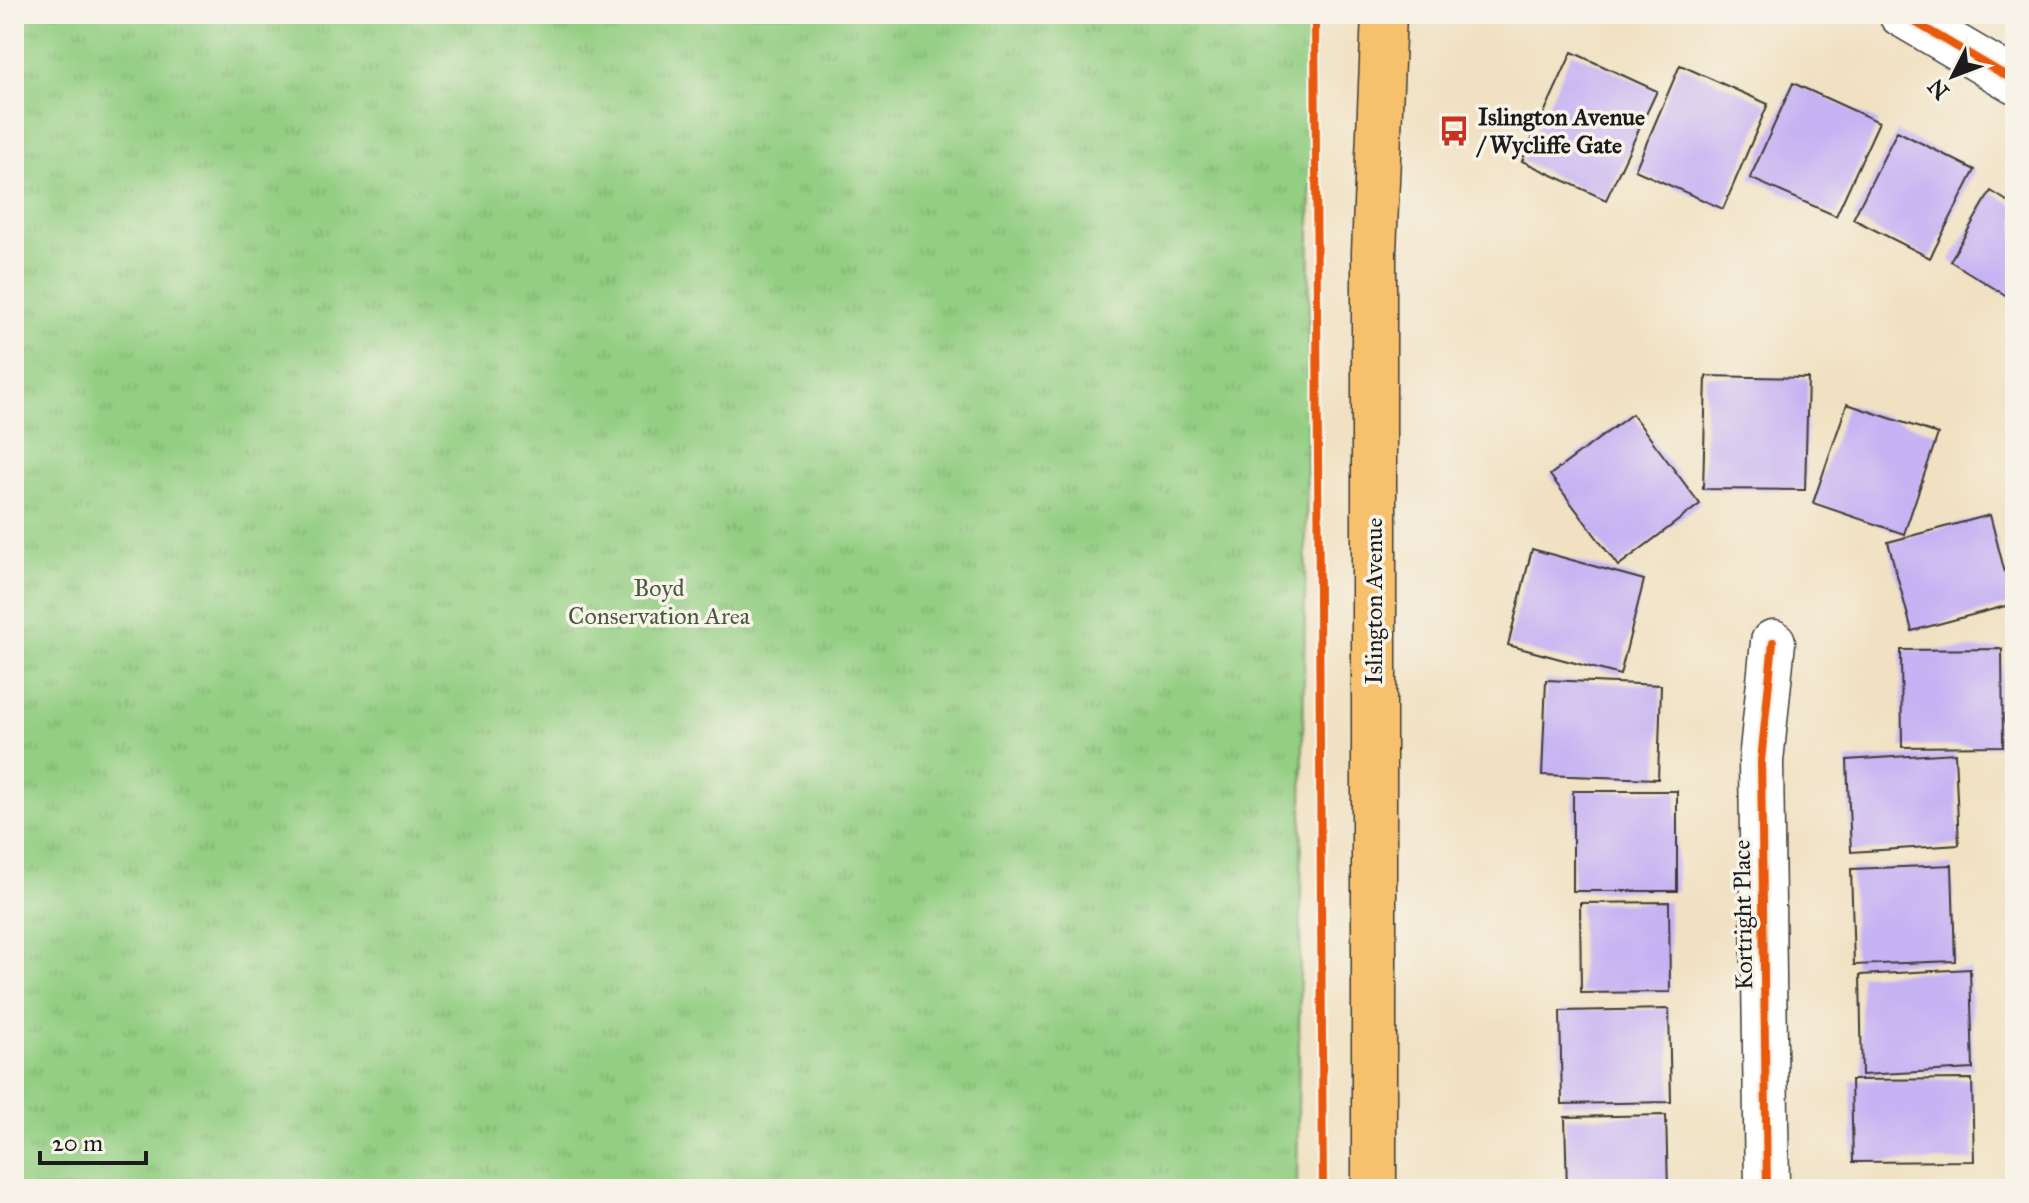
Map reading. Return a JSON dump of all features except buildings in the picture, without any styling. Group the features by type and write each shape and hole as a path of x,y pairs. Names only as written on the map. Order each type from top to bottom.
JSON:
{"main road":[{"name":"Islington Avenue","path":"1374,1189 1374,252 1384,14"}],"street":[{"path":"1901,14 2015,81"},
{"name":"Kortright Place","path":"1767,1189 1761,761 1773,642"}],"green space":[{"name":"Boyd Conservation Area","path":"14,14 1313,14 1297,1189 14,1189"}],"cycle path":[{"path":"1315,14 1323,1189"},
{"path":"1901,14 2015,81"},
{"path":"1767,1189 1761,761 1773,642"}],"place":[{"name":"Islington Avenue / Wycliffe Gate","path":"1454,131"}]}
